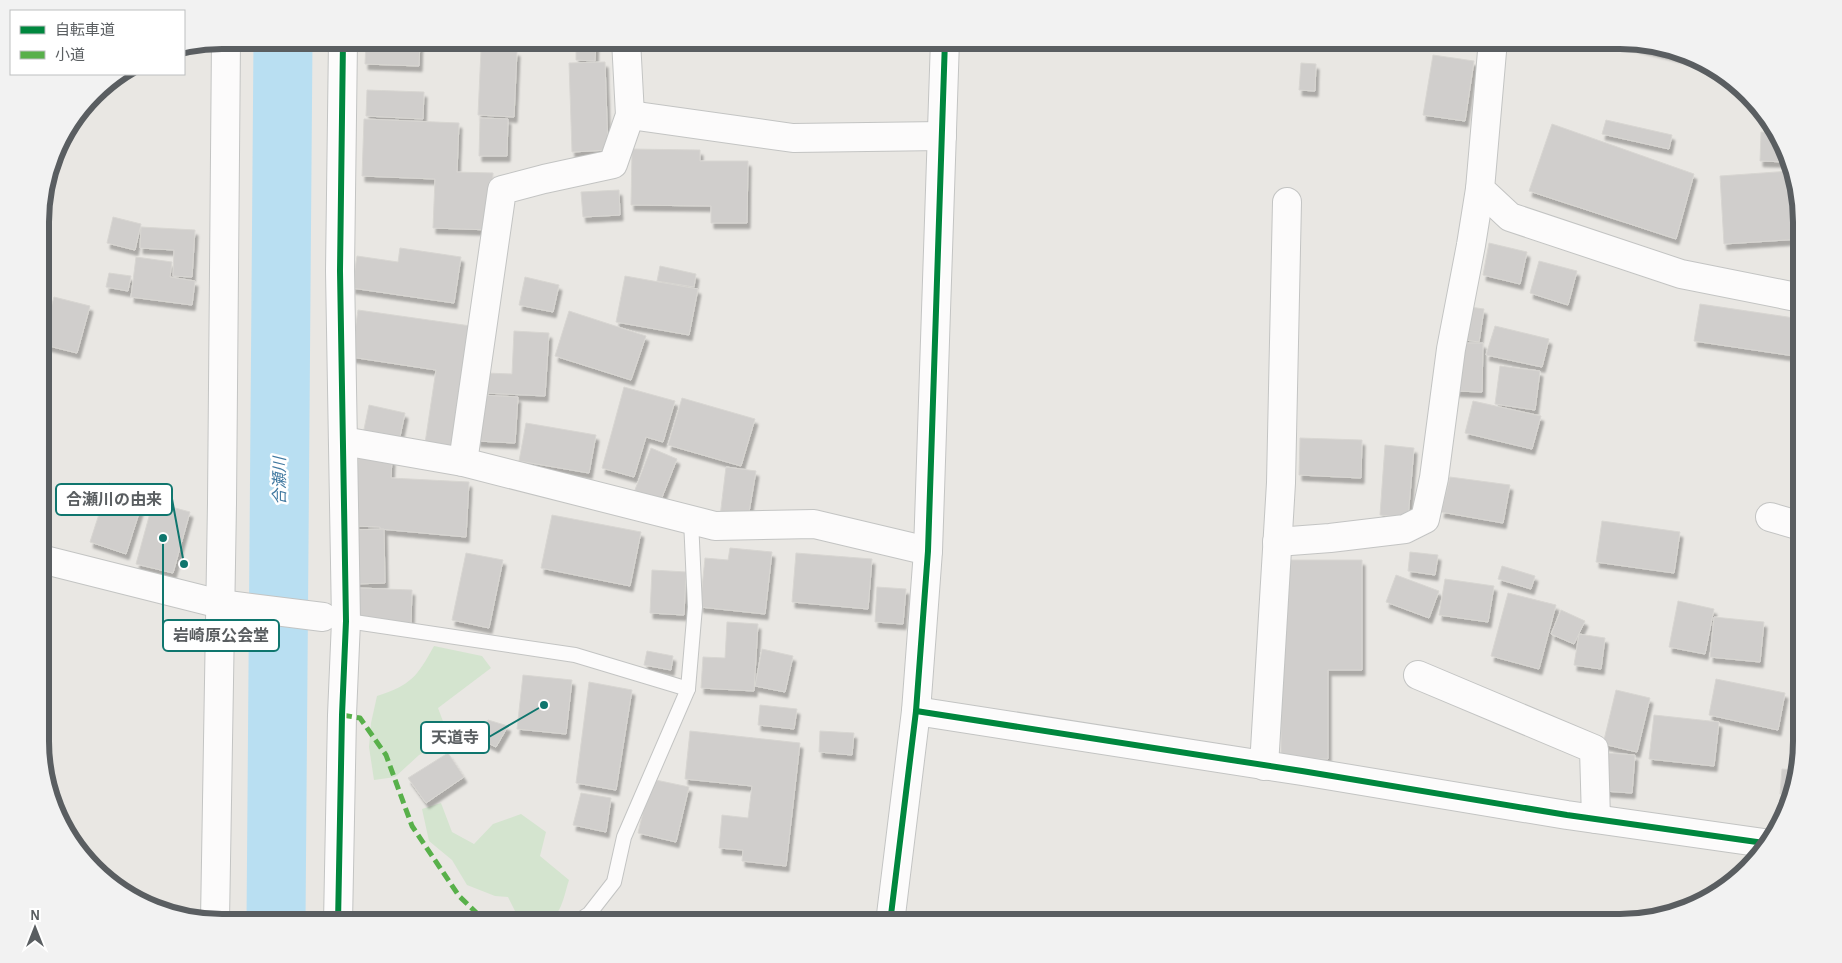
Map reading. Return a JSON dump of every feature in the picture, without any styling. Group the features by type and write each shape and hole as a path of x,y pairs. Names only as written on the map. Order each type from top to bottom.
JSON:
{"street":[{"path":"215,914 226,49"},
{"path":"338,914 342,715 335,619 343,441 340,271 343,49"},
{"path":"463,462 502,190 613,164 630,116 626,49"},
{"path":"891,914 916,711 928,551 945,49"},
{"path":"1277,542 1405,529 1425,519 1434,478 1451,349 1480,189 1492,49"},
{"path":"630,116 793,138 942,136"},
{"path":"1480,189 1510,217 1681,274 1793,296"},
{"path":"1264,766 1281,483 1287,202"},
{"path":"343,441 463,462 715,526 814,524 928,551"},
{"path":"1770,517 1793,524"},
{"path":"49,561 220,604 335,619"},
{"path":"1418,675 1594,749 1596,819"},
{"path":"916,711 1596,819 1760,842"}],"lane":[{"path":"589,914 614,882 624,837 688,689 695,607 691,520"},
{"path":"335,619 575,655 688,689"}],"green space":[{"path":"434,646 482,656 491,668 438,708 450,740 419,755 395,777 374,780 369,747 371,723 377,696 398,688 412,679"},
{"path":"441,803 452,832 474,844 493,824 521,814 546,832 540,856 569,880 557,914 516,914 508,897 495,896 467,885 452,860 429,841 422,809"}],"building":[{"path":"366,49 420,49 419,66 365,64"},
{"path":"576,49 596,49 595,61 576,60"},
{"path":"481,50 517,51 514,117 478,115"},
{"path":"1433,55 1474,61 1465,121 1423,115"},
{"path":"605,62 608,150 572,152 569,63"},
{"path":"1301,63 1316,64 1315,91 1299,90"},
{"path":"367,90 424,92 423,119 366,116"},
{"path":"480,118 508,119 507,156 479,156"},
{"path":"364,119 459,123 457,172 493,173 491,230 433,228 435,179 362,176"},
{"path":"1606,120 1672,135 1669,149 1602,134"},
{"path":"1552,124 1694,174 1676,239 1529,191"},
{"path":"1761,132 1768,132 1782,162 1760,161"},
{"path":"632,149 700,150 700,161 748,161 747,223 711,223 711,206 631,205"},
{"path":"1785,171 1792,199 1793,240 1724,244 1720,176"},
{"path":"619,190 620,215 583,217 581,192"},
{"path":"113,217 141,224 135,250 107,243"},
{"path":"141,227 195,230 192,277 173,276 174,250 140,248"},
{"path":"1489,243 1527,252 1520,284 1483,275"},
{"path":"400,248 461,257 454,303 352,288 357,256 398,262"},
{"path":"136,257 172,262 170,277 195,281 192,305 131,297"},
{"path":"1539,261 1577,271 1568,305 1530,293"},
{"path":"660,266 696,274 694,287 657,281"},
{"path":"109,273 131,276 128,291 106,287"},
{"path":"625,276 698,289 689,335 616,322"},
{"path":"525,277 559,285 553,312 519,305"},
{"path":"54,297 90,306 77,353 49,346 49,315"},
{"path":"1700,304 1793,318 1793,356 1694,341"},
{"path":"1463,306 1484,309 1479,342 1458,339"},
{"path":"358,310 478,327 460,448 425,443 436,370 351,357"},
{"path":"569,311 646,336 631,380 555,356"},
{"path":"1495,326 1549,339 1542,367 1486,355"},
{"path":"514,331 549,333 545,396 485,393 486,373 512,374"},
{"path":"1456,343 1483,343 1482,392 1456,391"},
{"path":"1500,366 1540,371 1535,410 1495,404"},
{"path":"624,387 675,401 663,442 646,437 634,477 602,468"},
{"path":"480,395 518,397 515,443 477,441"},
{"path":"682,398 755,419 741,466 668,445"},
{"path":"1473,401 1541,416 1532,449 1465,433"},
{"path":"369,405 405,413 399,441 363,434"},
{"path":"526,423 596,435 589,473 519,461"},
{"path":"1300,438 1362,440 1361,478 1299,475"},
{"path":"1385,445 1414,448 1408,518 1380,515"},
{"path":"651,448 677,459 659,505 633,495"},
{"path":"358,457 392,459 391,478 469,482 466,537 355,526"},
{"path":"726,467 756,471 747,524 719,525"},
{"path":"1450,477 1510,485 1503,523 1441,512"},
{"path":"109,483 145,494 126,554 90,542"},
{"path":"153,502 190,512 173,573 136,564"},
{"path":"552,515 641,532 630,586 541,568"},
{"path":"1602,521 1680,532 1674,573 1596,562"},
{"path":"384,529 385,583 353,584 351,530"},
{"path":"730,548 772,552 765,614 700,607 705,558 728,560"},
{"path":"1410,552 1438,555 1435,575 1408,571"},
{"path":"466,553 503,560 489,628 452,620"},
{"path":"796,553 872,559 868,609 792,602"},
{"path":"1281,560 1362,560 1362,670 1328,670 1328,759 1281,759"},
{"path":"1502,566 1535,576 1531,589 1498,579"},
{"path":"652,570 686,572 684,615 650,613"},
{"path":"1396,575 1439,591 1429,618 1386,602"},
{"path":"1445,579 1494,586 1488,622 1439,615"},
{"path":"877,587 906,589 903,624 875,622"},
{"path":"359,588 412,590 411,623 358,622"},
{"path":"1508,593 1556,605 1539,669 1491,656"},
{"path":"1678,601 1714,609 1705,654 1669,647"},
{"path":"1561,610 1585,621 1574,644 1551,634"},
{"path":"1714,617 1764,622 1760,662 1710,657"},
{"path":"727,622 758,624 754,691 701,688 703,657 725,658"},
{"path":"1579,634 1605,638 1601,669 1574,665"},
{"path":"762,649 793,656 785,692 755,686"},
{"path":"647,651 673,656 671,670 644,665"},
{"path":"523,675 572,680 566,734 517,729"},
{"path":"1716,679 1785,693 1778,730 1709,715"},
{"path":"589,682 632,690 616,790 576,783"},
{"path":"1616,690 1650,698 1637,752 1603,744"},
{"path":"760,705 797,709 794,729 758,725"},
{"path":"1654,715 1719,722 1714,766 1649,759"},
{"path":"488,720 508,726 496,747 479,739"},
{"path":"690,731 800,743 786,866 742,861 743,850 719,848 722,815 748,818 752,786 685,779"},
{"path":"820,731 854,733 852,755 819,752"},
{"path":"448,753 464,777 426,803 408,778"},
{"path":"1606,753 1635,755 1632,793 1604,791"},
{"path":"1782,769 1791,770 1785,795 1780,794"},
{"path":"651,779 689,787 676,842 638,833"},
{"path":"581,793 611,798 606,832 573,825"}],"waterway":[{"name":"合瀬川","path":"276,914 283,49"}],"marked path":[{"path":"342,715 360,718 386,755 412,826 459,896 478,914"}],"cycle path":[{"path":"338,914 346,621 340,271 343,49"},
{"path":"891,914 916,711 928,551 945,49"},
{"path":"916,711 1302,771 1567,815 1760,842"}],"place":[{"name":"岩崎原公会堂","path":"163,538"},
{"name":"合瀬川の由来","path":"184,564"},
{"name":"天道寺","path":"544,705"}]}
